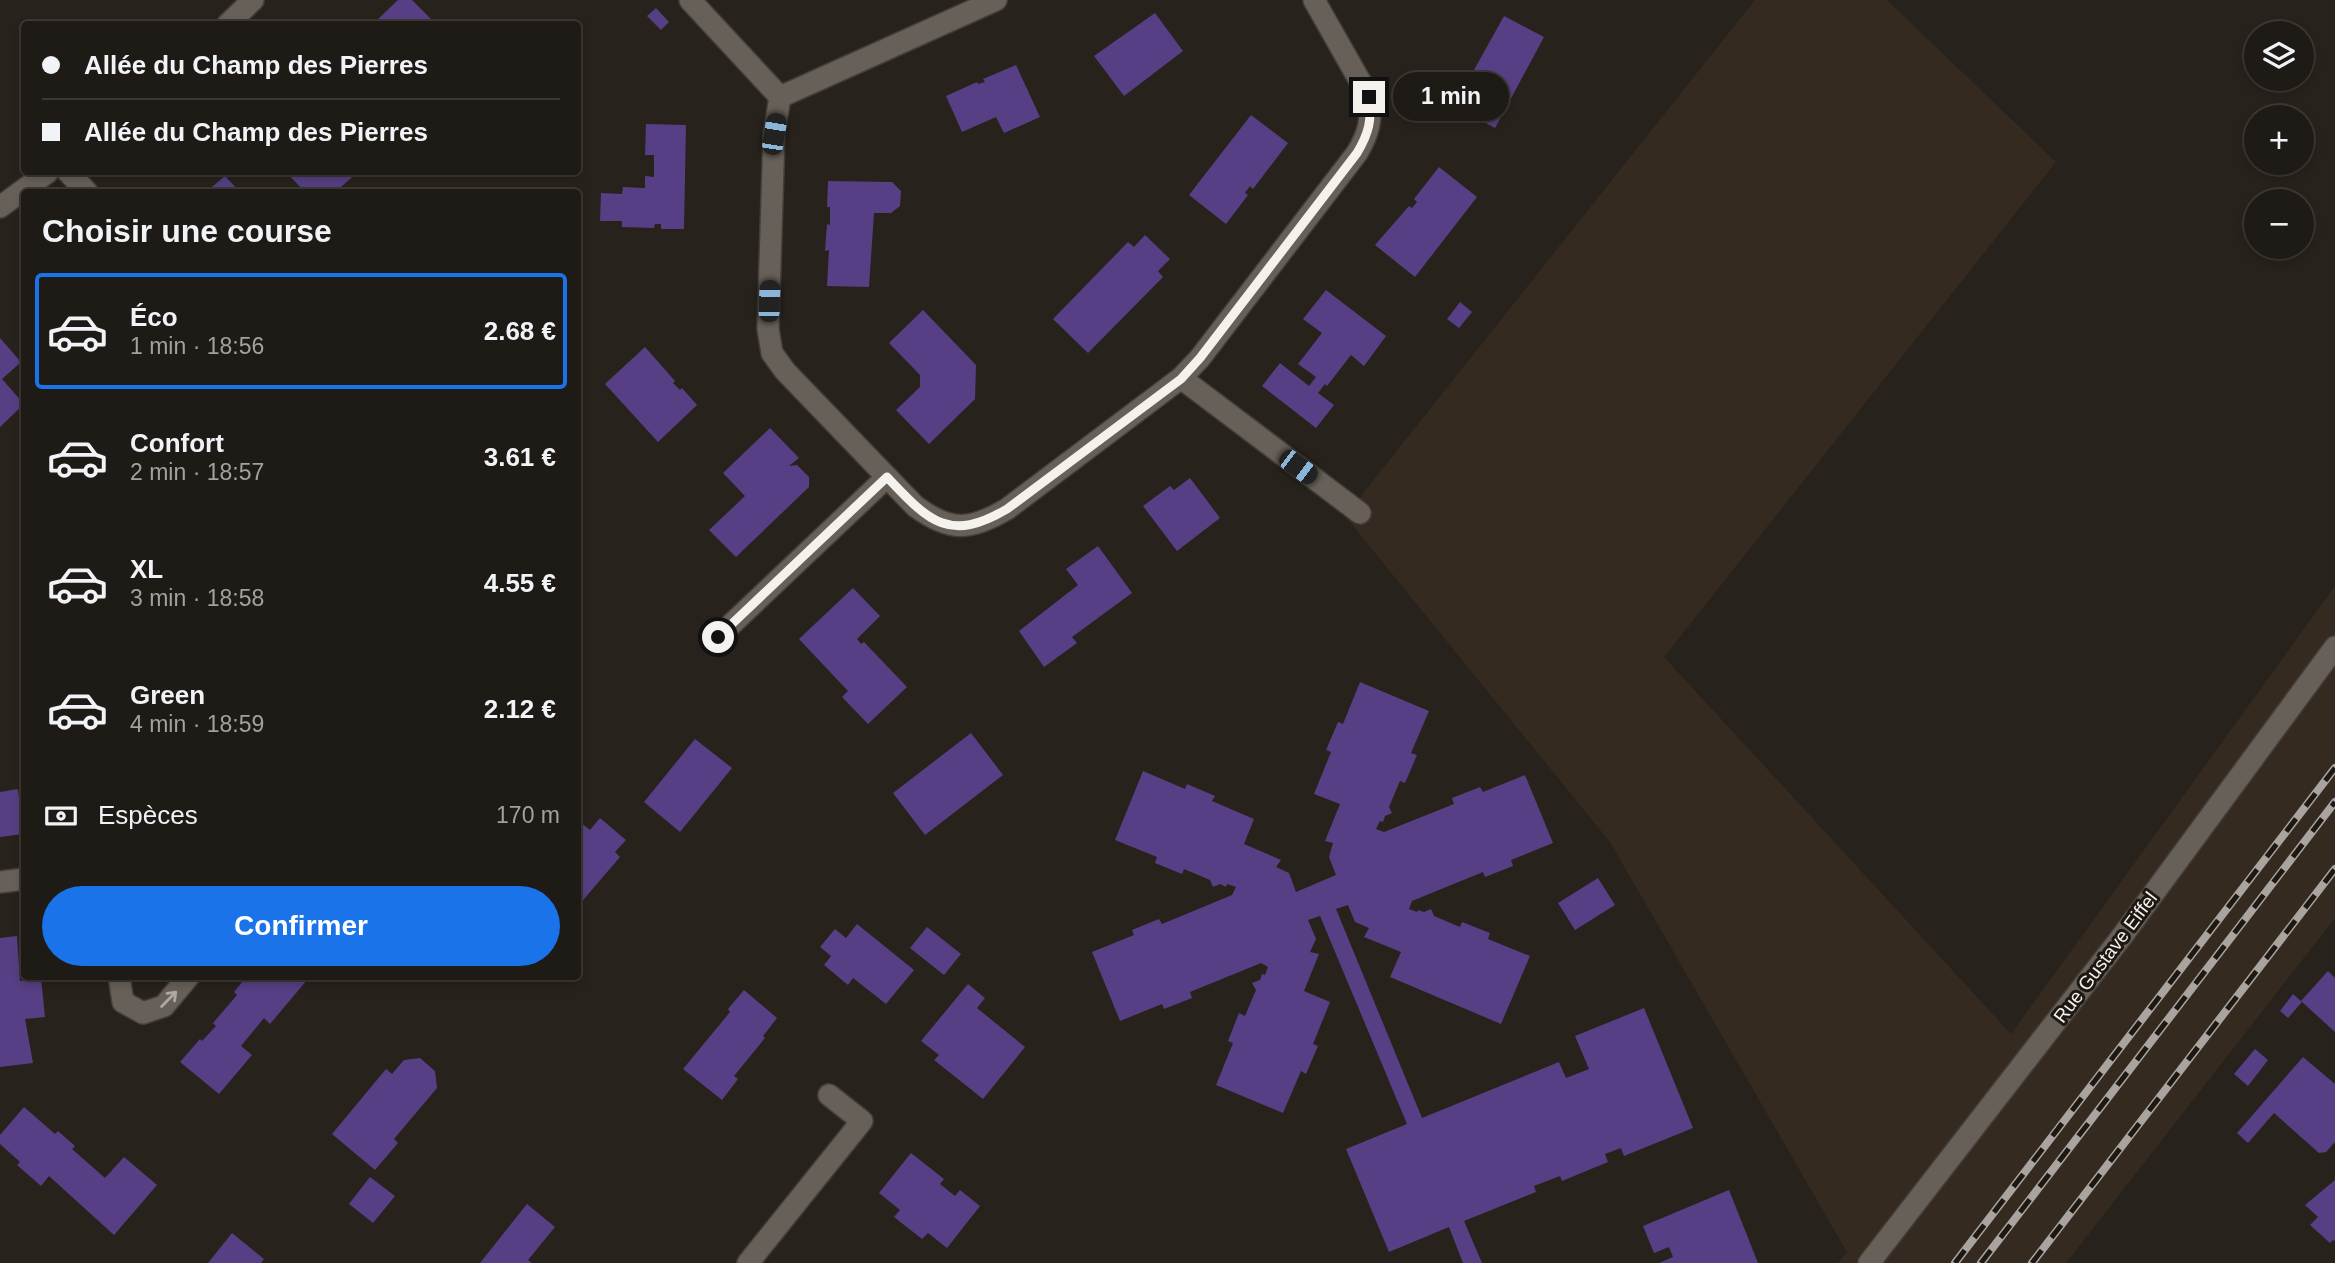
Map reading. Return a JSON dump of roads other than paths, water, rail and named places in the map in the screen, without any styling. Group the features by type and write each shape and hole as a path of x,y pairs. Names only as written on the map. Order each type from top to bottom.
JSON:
{"street":[{"path":"231,21 253,0"},
{"path":"690,0 780,97"},
{"path":"780,97 996,0"},
{"path":"780,97 773,162 768,329 772,353 785,371 915,506 934,520 953,526 972,526 1007,509 1181,379 1357,153 1368,134 1371,114 1369,97 1359,75 1314,0"},
{"path":"25,189 44,175"},
{"path":"71,175 84,189"},
{"path":"0,207 21,192"},
{"path":"1181,379 1360,513"},
{"path":"718,637 887,477"},
{"name":"Rue Gustave Eiffel","path":"1869,1263 2123,935 2335,647"},
{"path":"0,882 21,879"},
{"path":"120,980 123,1002 143,1013 164,1006 186,980"},
{"path":"748,1263 862,1121 829,1095"}],"railway":[{"path":"1955,1263 2335,768"},
{"path":"1981,1263 2335,802"},
{"path":"2032,1263 2335,869"}]}
